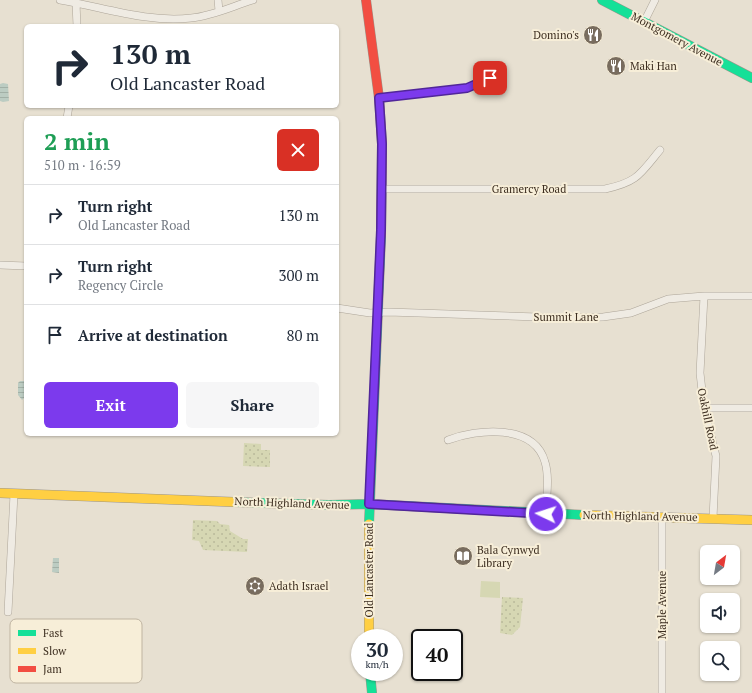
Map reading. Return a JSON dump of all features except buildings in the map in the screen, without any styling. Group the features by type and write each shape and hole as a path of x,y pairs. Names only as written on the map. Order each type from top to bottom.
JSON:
{"main road":[{"name":"Old Lancaster Road","path":"366,0 379,98 382,189 369,504 369,629"},
{"name":"Montgomery Avenue","path":"602,0 752,77"},
{"name":"North Highland Avenue","path":"0,493 329,505 369,504 546,514 662,516 752,520"},
{"path":"371,681 372,693"}],"street":[{"path":"60,0 76,3 90,3 126,14 159,18 193,18 254,0"},
{"path":"218,0 219,11"},
{"path":"644,22 655,0"},
{"path":"76,3 77,24"},
{"path":"379,98 467,88 490,78"},
{"name":"Gramercy Road","path":"382,189 605,189 622,186 635,179 660,150"},
{"path":"0,265 24,266"},
{"name":"Summit Lane","path":"339,308 370,313 378,312 567,318 603,317 631,313 668,299 704,296 752,296"},
{"name":"Oakhill Road","path":"704,296 700,353 704,408 716,456 712,518"},
{"path":"704,408 752,408"},
{"path":"448,440 474,433 508,433 521,436 530,441 540,451 546,465 546,514"},
{"path":"8,612 14,494"},
{"name":"Maple Avenue","path":"662,516 662,693"}],"green space":[{"path":"244,443 261,444 261,450 270,450 270,467 243,466"},
{"path":"193,520 217,521 220,524 229,525 230,531 243,539 248,539 247,552 203,550 199,541 192,540"},
{"path":"481,581 500,582 500,598 480,597"},
{"path":"502,597 523,598 520,627 512,635 500,633"}],"shaded area":[{"path":"0,84 8,84 9,101 3,102 0,101"},
{"path":"20,381 24,381 24,398 22,400 18,395 18,383"},
{"path":"53,558 59,558 59,573 52,572"}],"traffic: fast":[{"path":"602,0 752,78"},
{"path":"369,524 381,236"},
{"path":"234,502 329,505 369,504 584,515"},
{"path":"371,681 372,693"}],"traffic: slow":[{"path":"0,493 234,502"},
{"path":"584,515 752,520"},
{"path":"369,524 369,629"}],"traffic: jam":[{"path":"366,0 379,98 382,144 381,236"}],"place":[{"name":"Domino's","path":"593,35"},
{"name":"Maki Han","path":"616,66"},
{"name":"Bala Cynwyd Library","path":"463,556"},
{"name":"Adath Israel","path":"255,586"}],"route":[{"path":"490,78 467,88 379,98 382,144 381,230 369,504 546,514"}]}
